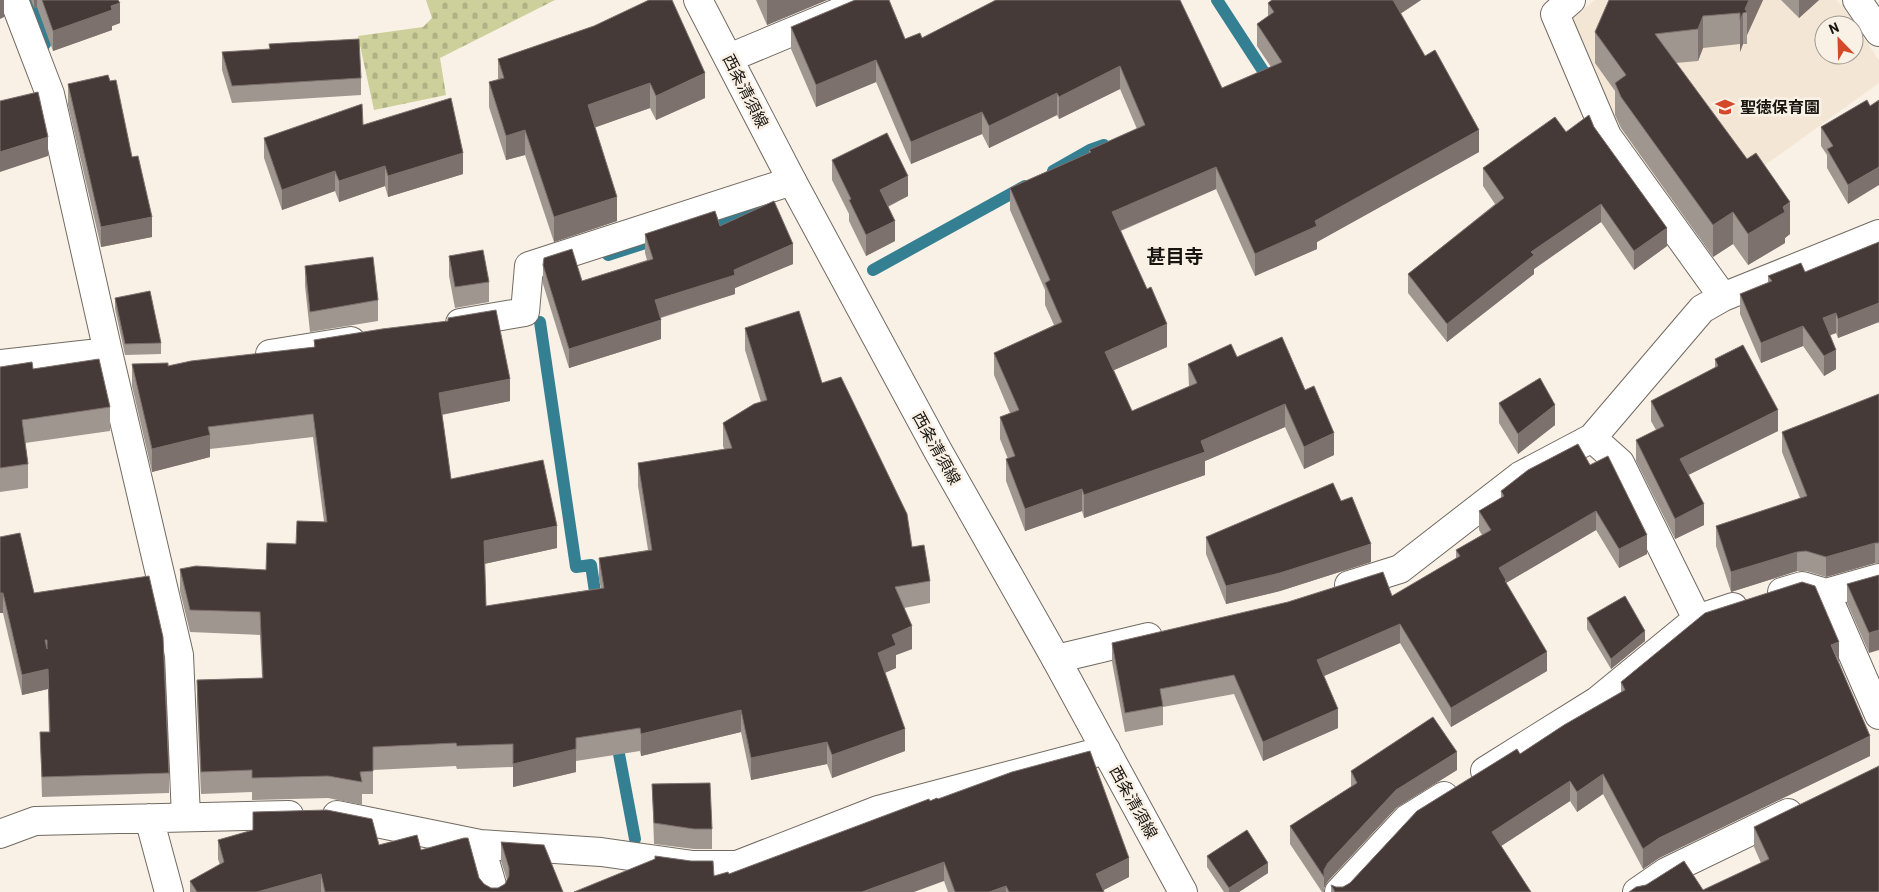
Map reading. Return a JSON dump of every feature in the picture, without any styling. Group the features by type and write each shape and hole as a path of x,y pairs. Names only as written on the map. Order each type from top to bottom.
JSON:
{"street":[{"path":"14,0 50,94 110,362 179,655 186,817"},
{"name":"西条清須線","path":"698,0 792,181 938,451 1056,658 1183,892"},
{"path":"729,58 868,0"},
{"path":"1571,0 1555,14 1607,136 1723,297"},
{"path":"1857,0 1879,32"},
{"path":"440,326 525,312 529,266 792,181"},
{"path":"1328,592 1400,569 1520,476 1592,438 1702,309 1723,297 1879,234"},
{"path":"249,358 374,337"},
{"path":"0,364 110,362 142,370"},
{"path":"1592,438 1620,463 1697,619"},
{"path":"1339,892 1407,819 1597,701 1697,619 1802,586 1826,593 1879,578"},
{"path":"1826,593 1879,715"},
{"path":"1056,658 1170,632"},
{"path":"0,834 35,821 328,814 480,844 601,852 693,865 737,865 878,810 1106,750"},
{"path":"1637,892 1666,872 1808,803"},
{"path":"148,818 169,892"},
{"path":"480,844 494,892"}],"shaded area":[{"name":"聖徳保育園","path":"1595,0 1836,0 1850,15 1814,15 1814,65 1864,65 1864,37 1879,61 1879,83 1682,225 1615,131 1570,29 1575,16"}],"green space":[{"path":"426,0 555,0 440,58 446,95 374,110 358,36 423,27 432,18"}],"building":[{"path":"42,0 118,0 120,3 111,6 112,10 53,31"},
{"path":"649,0 672,0 705,73 656,96 650,83 588,105 617,197 554,217 525,130 506,136 489,82 504,78 498,59 594,26"},
{"path":"855,0 889,0 905,39 920,33 922,38 996,0 1180,0 1222,88 1282,62 1257,24 1274,12 1268,3 1272,0 1393,0 1425,56 1435,50 1479,130 1315,221 1317,226 1255,254 1216,167 1112,212 1147,289 1151,287 1167,324 1105,352 1132,411 1197,383 1188,364 1231,344 1237,357 1282,337 1305,390 1314,386 1334,433 1304,447 1285,404 1201,441 1205,452 1084,495 1082,489 1025,509 1006,459 1015,456 1000,417 1019,410 994,353 1062,322 1045,283 1050,280 1010,188 1091,152 1089,150 1145,125 1120,66 1059,97 1057,93 989,126 982,112 911,142 876,60 816,85 791,27"},
{"path":"1609,0 1749,0 1745,9 1747,12 1743,13 1740,20 1740,13 1703,16 1698,29 1655,34 1747,159 1756,153 1790,202 1783,207 1785,212 1748,234 1733,212 1713,225 1621,97 1615,83 1626,75 1595,32"},
{"path":"359,39 361,78 232,86 222,52 270,49 269,44"},
{"path":"108,75 110,81 116,80 132,157 138,156 152,217 101,227 68,84"},
{"path":"38,92 48,137 0,152 0,101"},
{"path":"451,98 463,153 388,176 385,166 339,181 335,171 282,190 264,138 362,104 363,125"},
{"path":"1867,100 1870,106 1879,100 1879,167 1848,185 1827,149 1833,146 1821,127"},
{"path":"1589,115 1594,127 1667,228 1634,251 1601,204 1531,252 1534,255 1447,324 1408,274 1504,198 1483,168 1555,117 1566,132"},
{"path":"887,133 908,176 880,190 895,221 866,235 832,160"},
{"path":"774,201 793,244 734,270 735,275 655,300 661,320 569,349 543,265 544,258 572,249 582,281 653,259 645,234 715,211 720,226"},
{"path":"1879,242 1879,303 1838,319 1836,313 1823,318 1836,350 1824,356 1803,326 1761,343 1740,294 1772,281 1768,276 1801,263 1805,272"},
{"path":"483,250 489,282 455,287 449,256"},
{"path":"373,257 378,300 310,312 305,266"},
{"path":"150,291 161,343 125,344 115,298"},
{"path":"496,310 510,379 439,393 451,479 543,460 557,526 484,541 486,606 604,588 599,558 652,550 638,463 732,448 723,423 754,404 767,400 745,328 799,311 822,383 841,377 907,514 912,547 924,545 930,581 895,587 912,626 892,635 896,645 878,653 905,729 832,755 827,742 751,758 741,710 641,734 640,728 576,738 576,749 513,764 513,744 457,746 456,743 373,747 373,771 360,772 362,782 328,776 252,778 252,770 201,772 197,680 263,678 260,612 190,610 180,569 196,566 266,570 267,543 296,544 297,521 327,522 313,414 208,427 210,435 152,449 132,364 168,363 168,366 191,361 315,347 314,340 448,321 448,318"},
{"path":"1743,345 1778,410 1680,459 1704,504 1675,519 1636,440 1664,426 1651,401 1718,366 1715,359"},
{"path":"99,359 110,407 22,420 28,464 0,468 0,367 32,362 33,369"},
{"path":"1540,378 1555,405 1518,434 1499,403"},
{"path":"1879,394 1879,543 1826,557 1806,551 1797,552 1731,572 1716,526 1807,496 1782,432"},
{"path":"1578,444 1590,465 1608,456 1647,535 1619,549 1596,511 1499,568 1547,652 1451,708 1400,624 1317,660 1338,709 1263,742 1234,675 1160,689 1163,706 1125,713 1112,643 1288,602 1383,572 1392,596 1460,556 1456,550 1491,530 1479,511 1504,496 1501,491 1528,470"},
{"path":"1333,483 1341,501 1352,497 1371,544 1280,573 1226,586 1206,537"},
{"path":"20,533 34,593 149,576 163,637 169,773 42,777 40,732 50,732 48,669 22,675 3,593 0,593 0,537"},
{"path":"1879,575 1879,630 1869,633 1847,584"},
{"path":"1802,582 1815,586 1839,642 1831,645 1870,736 1659,838 1643,849 1603,774 1577,792 1570,781 1492,832 1531,892 1335,892 1331,885 1343,887 1350,883 1417,811 1517,749 1520,754 1564,725 1625,690 1621,682 1705,613"},
{"path":"1625,596 1645,631 1611,659 1587,618"},
{"path":"1433,717 1457,752 1396,790 1328,863 1324,870 1324,877 1290,826 1357,783 1351,771"},
{"path":"1090,751 1129,858 1096,874 1104,892 1009,892 1006,886 989,892 955,892 944,862 862,892 574,892 655,859 655,856 691,861 713,861 714,876 728,872 729,874 929,799 930,801 938,799 1012,772"},
{"path":"1879,766 1879,892 1629,892 1636,887 1646,885 1684,861 1703,890 1769,859 1754,827"},
{"path":"710,783 712,829 694,829 654,823 652,784"},
{"path":"327,810 372,819 379,845 417,835 421,850 468,838 479,878 491,888 498,888 505,884 509,876 509,868 501,842 544,845 563,892 325,892 321,874 257,892 197,892 190,881 224,862 218,840 253,830 253,812"},
{"path":"1247,830 1268,863 1229,888 1207,856"}],"waterway":[{"path":"29,0 45,44"},
{"path":"1217,0 1269,80 1265,82"},
{"path":"1053,171 1090,150 1104,145"},
{"path":"873,270 1025,186"},
{"path":"704,225 766,206"},
{"path":"608,255 661,238"},
{"path":"540,322 576,567 591,565 597,605"},
{"path":"616,738 635,839"}],"place":[{"name":"聖徳保育園","path":"1725,107"}],"district":[{"name":"甚目寺","path":"1175,256"}]}
